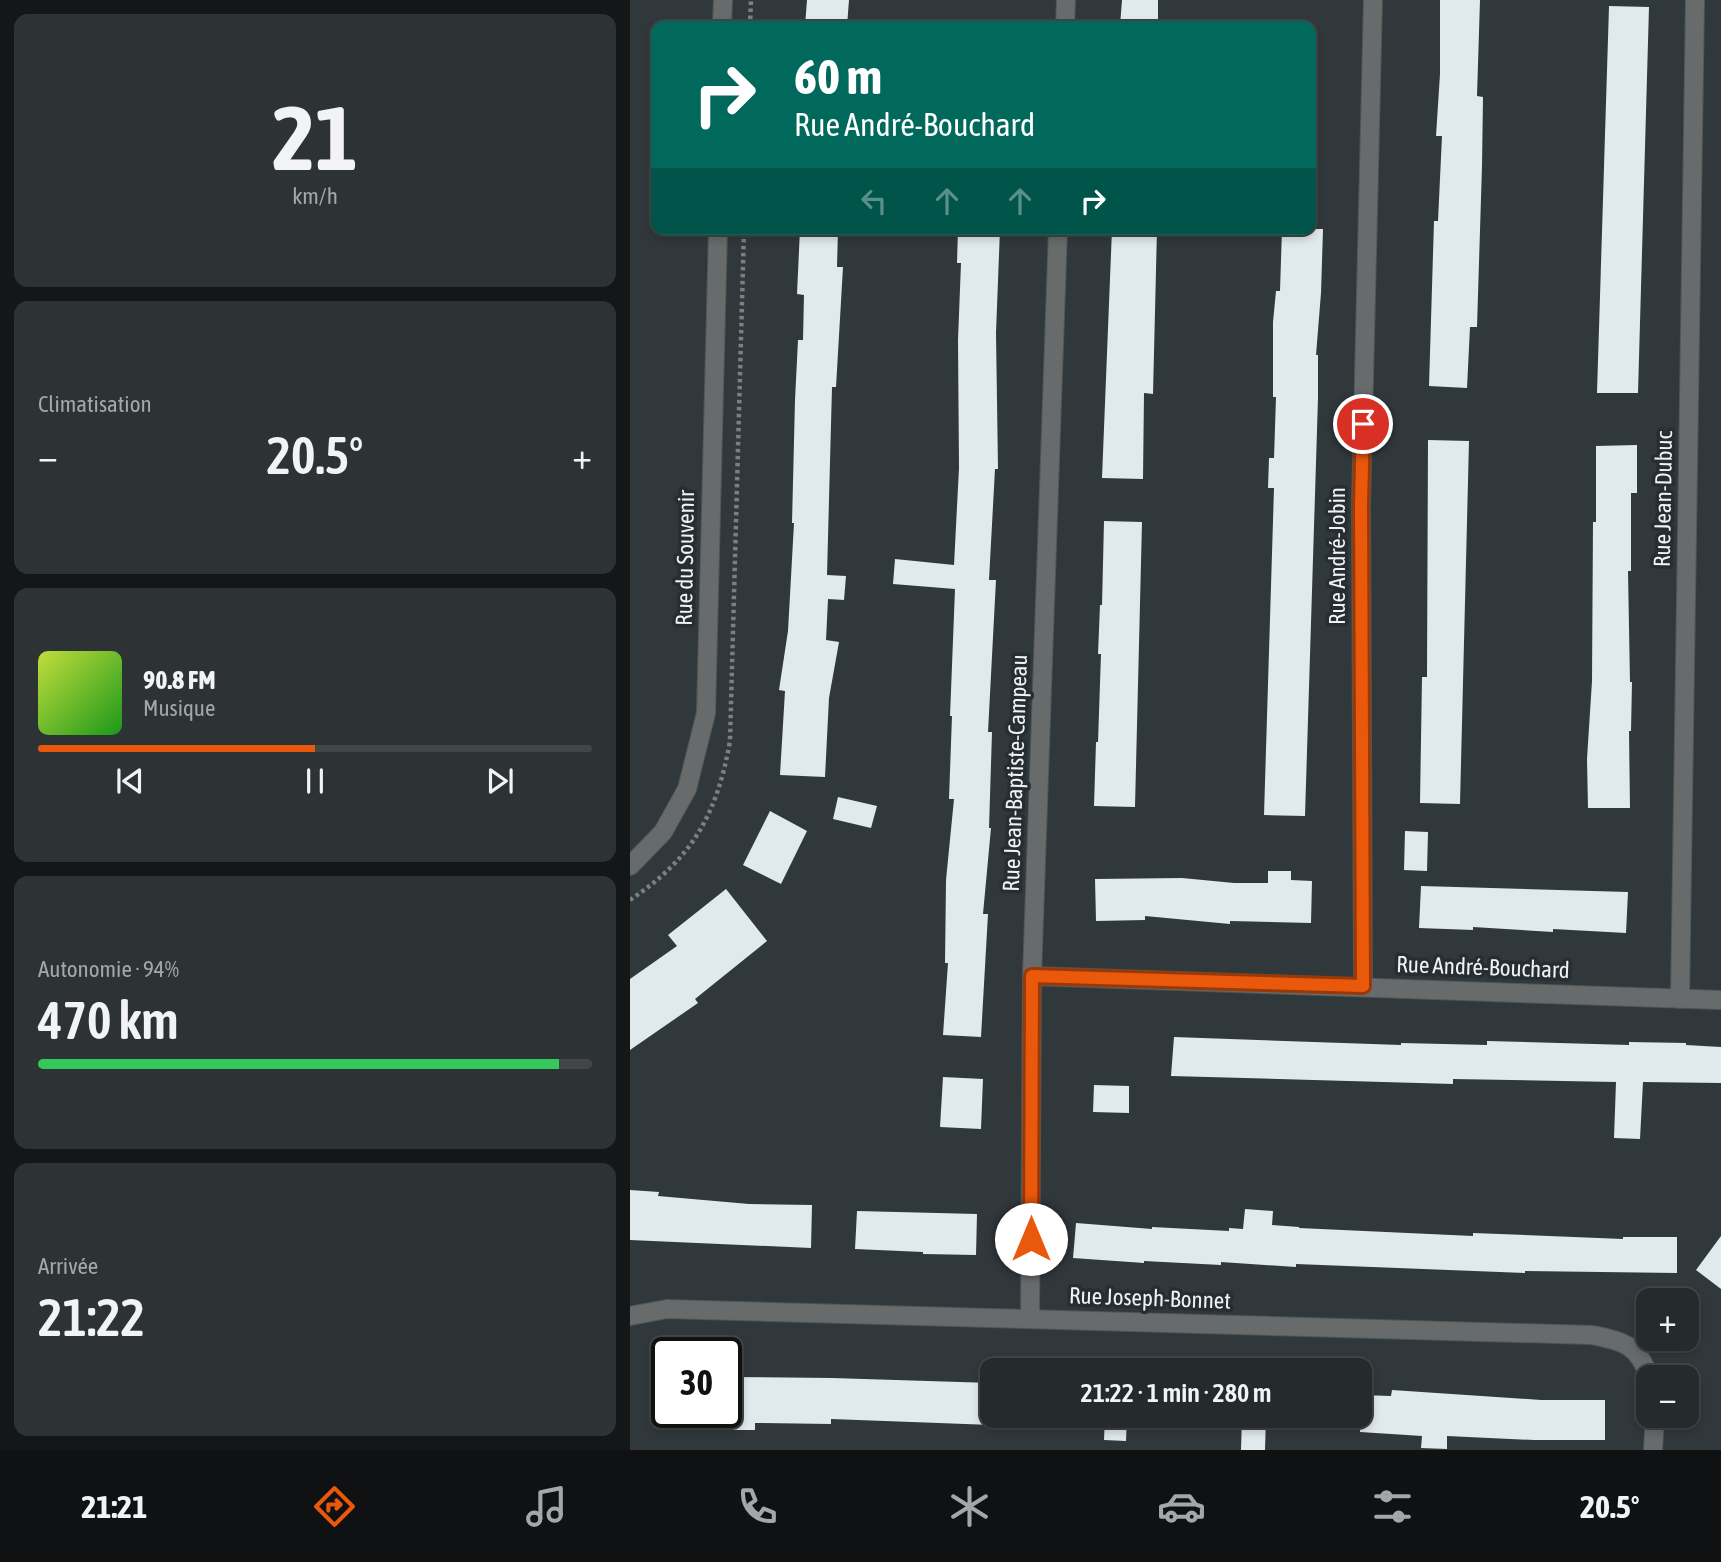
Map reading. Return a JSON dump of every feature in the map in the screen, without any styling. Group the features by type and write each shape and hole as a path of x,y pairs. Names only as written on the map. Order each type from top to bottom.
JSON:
{"street":[{"path":"722,21 723,0"},
{"path":"1065,21 1066,0"},
{"name":"Rue André-Jobin","path":"1363,986 1361,504 1373,0"},
{"name":"Rue Jean-Dubuc","path":"1680,999 1695,0"},
{"name":"Rue du Souvenir","path":"630,866 663,832 687,789 706,713 718,235"},
{"name":"Rue Jean-Baptiste-Campeau","path":"1030,1318 1032,976 1058,235"},
{"name":"Rue André-Bouchard","path":"1032,976 1721,1000"},
{"name":"Rue Joseph-Bonnet","path":"630,1316 667,1309 1592,1335 1625,1342 1644,1365"},
{"path":"1653,1450 1654,1428"}],"path":[{"path":"750,21 751,0"}],"building":[{"path":"807,0 849,0 847,21 805,21"},
{"path":"1122,0 1158,0 1158,21 1120,21"},
{"path":"1440,0 1480,0 1477,96 1483,97 1477,327 1470,327 1467,388 1429,386 1434,221 1438,221 1442,136 1436,136 1440,74"},
{"path":"1609,6 1649,7 1638,393 1597,393"},
{"path":"1316,229 1323,229 1316,355 1318,398 1305,816 1264,815 1274,488 1268,488 1269,458 1274,458 1276,397 1273,397 1273,322 1276,291 1280,291 1282,235 1316,235"},
{"path":"800,235 838,235 837,267 843,267 836,387 832,387 827,575 846,576 844,600 828,599 826,640 839,642 829,698 825,777 780,775 785,691 779,690 788,631 794,523 798,340 803,340 804,295 797,294"},
{"path":"958,235 1000,235 996,333 998,469 995,469 989,580 996,580 988,732 992,732 991,828 983,914 988,914 981,1037 943,1035 948,963 945,963 946,880 954,799 949,799 955,589 893,584 895,559 954,565 959,468 958,340 961,263 957,263"},
{"path":"1112,235 1157,235 1153,394 1144,393 1143,479 1102,478"},
{"path":"1428,440 1469,441 1460,804 1420,803 1422,677 1427,677"},
{"path":"1637,445 1637,493 1631,493 1631,571 1628,571 1632,682 1629,731 1630,808 1588,808 1596,446"},
{"path":"1104,521 1142,522 1135,807 1094,806"},
{"path":"838,797 877,806 871,828 833,819"},
{"path":"770,811 807,831 781,884 743,865"},
{"path":"1405,831 1428,832 1427,871 1404,870"},
{"path":"1268,871 1291,871 1291,880 1312,881 1311,923 1230,921 1230,924 1145,916 1145,920 1096,921 1095,879 1182,878 1268,883"},
{"path":"1421,886 1628,892 1626,933 1473,927 1473,930 1419,928"},
{"path":"726,889 767,941 695,999 698,1003 630,1050 630,979 677,946 668,935"},
{"path":"1174,1037 1401,1045 1487,1045 1487,1041 1629,1045 1629,1042 1686,1043 1721,1047 1721,1083 1643,1082 1640,1139 1614,1138 1616,1082 1453,1079 1453,1084 1171,1076"},
{"path":"943,1077 983,1079 981,1129 940,1127"},
{"path":"1094,1085 1129,1086 1129,1113 1093,1112"},
{"path":"630,1190 659,1192 658,1196 749,1204 812,1205 811,1248 630,1240"},
{"path":"1245,1209 1273,1211 1272,1225 1299,1228 1473,1236 1473,1233 1623,1239 1677,1237 1677,1273 1525,1273 1296,1264 1296,1267 1221,1262 1221,1265 1144,1263 1073,1258 1076,1223 1229,1231 1229,1228 1243,1229"},
{"path":"857,1211 977,1214 976,1255 855,1249"},
{"path":"1721,1236 1721,1289 1696,1270"},
{"path":"742,1377 980,1383 980,1425 831,1419 831,1424 755,1423 755,1430 726,1430 742,1428"},
{"path":"1392,1390 1541,1400 1605,1400 1605,1440 1447,1436 1447,1449 1421,1448 1422,1436 1360,1432 1360,1428 1372,1428 1372,1395 1391,1396"},
{"path":"1104,1428 1127,1428 1126,1441 1104,1440"},
{"path":"1242,1428 1266,1428 1265,1450 1241,1450"}],"route":[{"path":"1031,1239 1032,976 1363,986 1363,424"}]}
